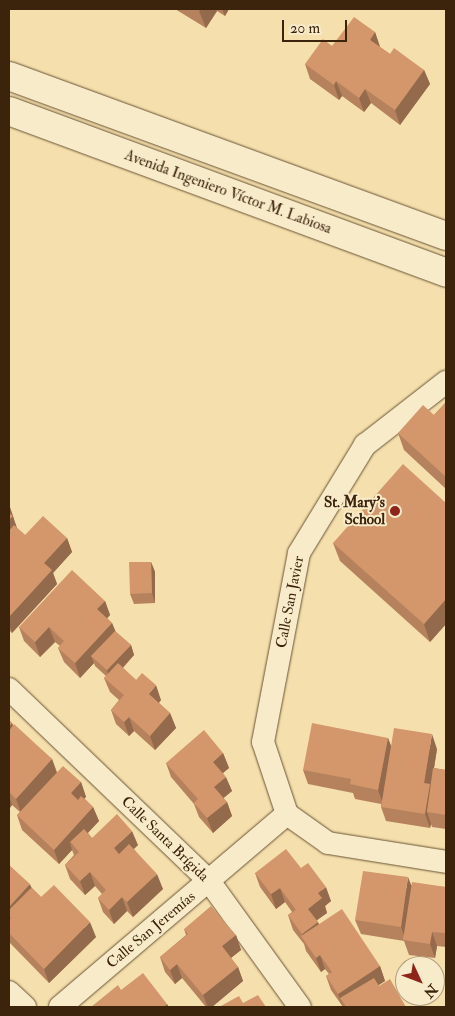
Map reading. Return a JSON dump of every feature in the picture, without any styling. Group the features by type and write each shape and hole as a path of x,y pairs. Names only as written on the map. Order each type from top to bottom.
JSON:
{"main road":[{"path":"9,76 446,236"},
{"name":"Avenida Ingeniero Víctor M. Labiosa","path":"9,111 446,273"}],"street":[{"name":"Calle San Javier","path":"287,814 263,742 298,553 365,445 446,382"},
{"name":"Calle Santa Brígida","path":"9,689 210,881 300,1007"},
{"path":"287,814 328,843 446,862"},
{"name":"Calle San Jeremías","path":"60,1007 287,814"},
{"path":"9,992 25,1007"}],"building":[{"path":"354,17 375,32 370,40 390,54 394,48 424,70 395,110 365,89 359,98 336,81 334,85 305,64 323,39 332,46"},
{"path":"446,402 446,477 398,433 423,405 434,415"},
{"path":"403,464 446,503 446,599 424,624 333,543"},
{"path":"43,516 67,538 44,563 52,570 9,617 9,531 14,525 25,535"},
{"path":"129,562 151,562 152,593 130,594"},
{"path":"72,570 105,601 97,609 112,623 75,663 58,648 64,641 49,627 35,642 19,627"},
{"path":"115,631 131,645 107,670 91,656"},
{"path":"118,663 136,680 142,673 156,685 149,694 170,713 150,736 129,717 124,722 111,710 124,695 104,678"},
{"path":"312,723 388,738 378,790 350,784 351,779 303,770"},
{"path":"14,724 52,759 16,799 9,792 9,731"},
{"path":"394,728 432,734 424,783 430,784 425,814 381,807"},
{"path":"204,730 223,753 213,762 226,777 214,787 227,802 207,818 194,803 198,799 166,763"},
{"path":"63,766 81,782 71,793 78,800 81,796 93,807 54,850 17,815"},
{"path":"433,768 446,770 446,815 427,812"},
{"path":"117,814 132,831 114,848 119,854 129,844 157,874 127,902 122,897 109,910 98,898 106,890 90,872 80,881 65,865 79,852 70,842 84,829 92,838"},
{"path":"286,849 301,868 308,863 326,887 318,893 322,898 308,909 318,922 302,934 288,915 296,910 280,888 271,894 255,873"},
{"path":"9,865 30,884 9,907"},
{"path":"363,871 408,877 401,927 355,920"},
{"path":"412,882 446,887 446,933 432,932 430,944 403,940"},
{"path":"54,885 90,922 44,969 9,933 9,921 11,918 9,910 31,888 41,897"},
{"path":"211,906 236,935 222,946 238,967 203,995 177,964 170,970 160,957 188,934 184,929"},
{"path":"342,909 380,966 338,994 326,976 332,972 320,955 316,958 301,936"},
{"path":"143,973 167,1004 163,1007 91,1007 118,985 121,990"},
{"path":"374,978 379,986 390,979 395,988 395,1006 406,1007 346,1007 340,998"},
{"path":"258,995 266,1007 219,1007 239,996 243,1003"}],"place":[{"name":"St. Mary's School","path":"395,511"}]}
